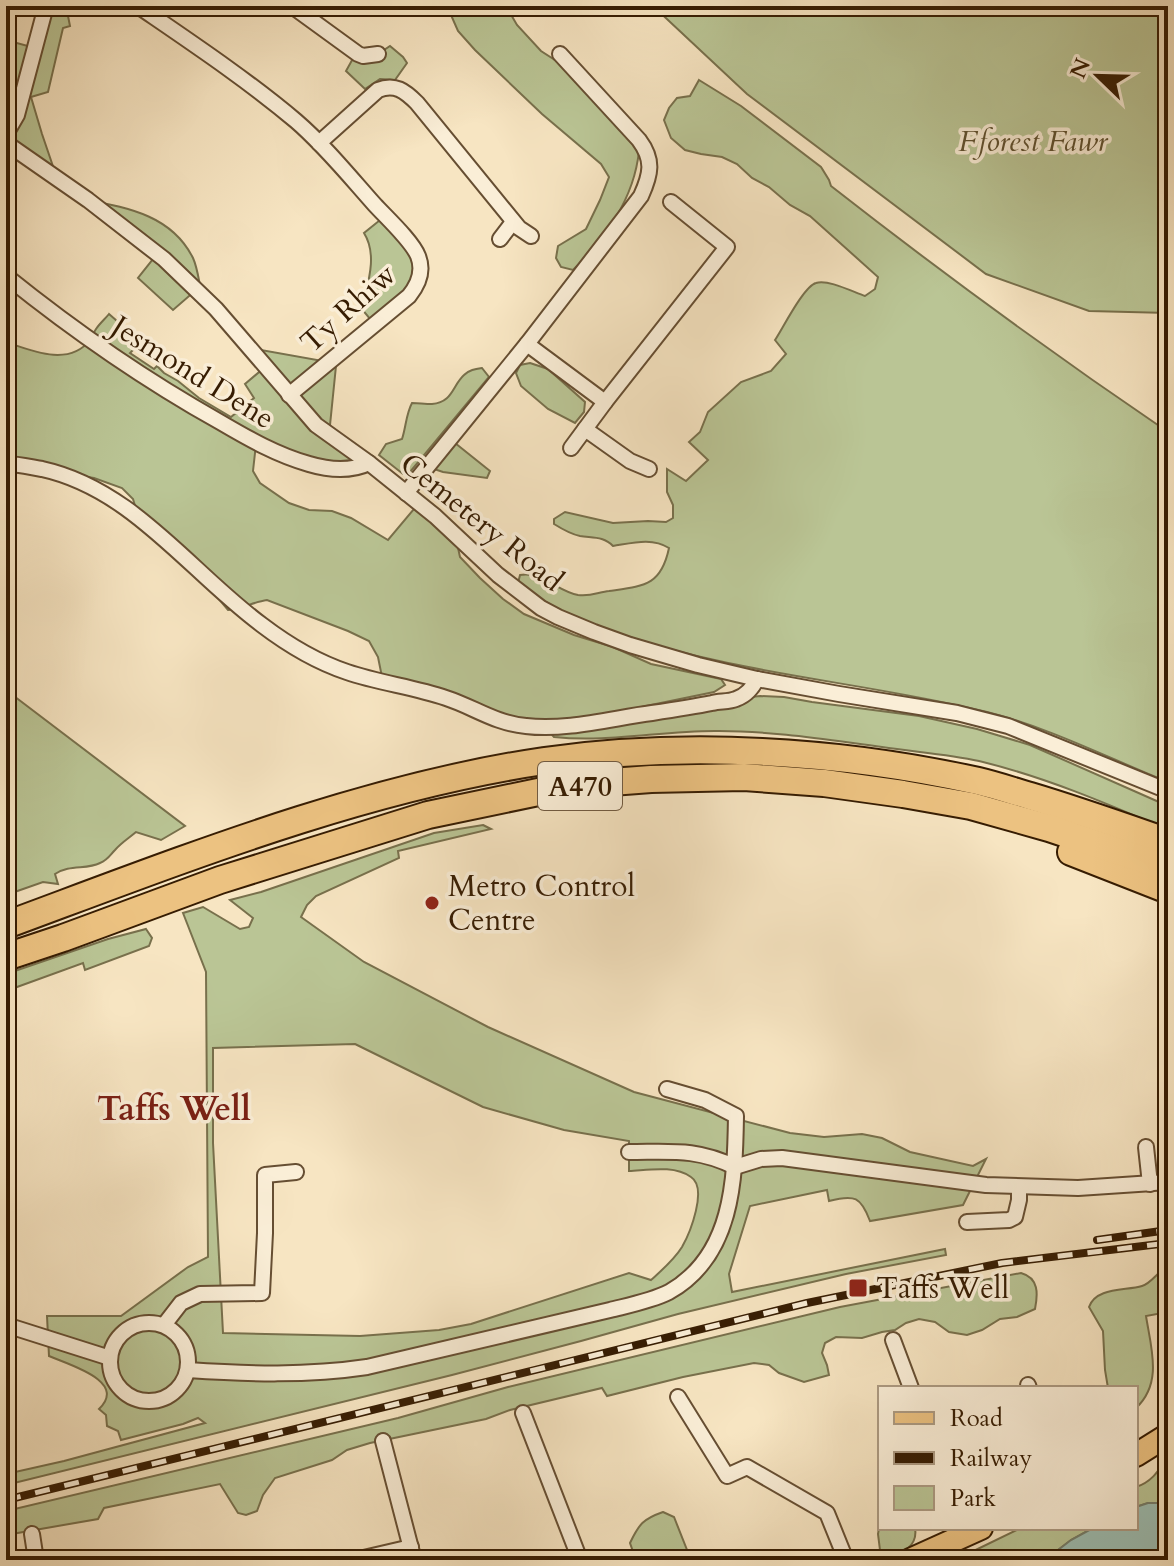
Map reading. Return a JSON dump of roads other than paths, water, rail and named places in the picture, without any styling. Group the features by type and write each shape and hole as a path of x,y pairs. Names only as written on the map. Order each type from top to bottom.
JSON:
{"highway":[{"name":"A470","path":"6,925 191,857 357,802 474,774 544,761 611,754 760,752 912,767 994,786 1168,842"},
{"name":"A470","path":"6,957 220,880 428,815 598,783 744,777 824,783 971,806 1049,828 1168,868"},
{"path":"971,806 1062,849 1168,890"}],"main road":[{"path":"1138,1454 1168,1435"},
{"path":"910,1560 970,1530"}],"street":[{"path":"6,134 17,115 46,6"},
{"name":"Ty Rhiw","path":"138,6 225,66 297,122 418,257 418,283 409,296 289,395"},
{"path":"292,6 352,59 378,54"},
{"path":"406,493 527,344 641,196 647,181 650,167 647,151 560,54"},
{"path":"319,143 378,90 400,88 417,103 513,222 531,236"},
{"name":"Cemetery Road","path":"6,143 88,200 164,259 216,309 316,425 369,463 445,525 498,575 550,613 594,632 698,665 757,679 981,718 1040,738 1168,791"},
{"path":"571,448 605,402 732,250 671,202"},
{"path":"500,239 513,222"},
{"name":"Jesmond Dene","path":"6,276 114,355 199,411 256,443 297,460 327,468 345,470 369,463"},
{"path":"527,344 605,402"},
{"path":"585,429 630,461 649,469"},
{"path":"6,464 54,472 100,491 146,525 260,624 291,645 344,671 450,699 504,722 545,727 680,709 736,699 750,691 757,679"},
{"path":"188,1370 269,1374 342,1371 445,1350 648,1300 668,1292 701,1266 721,1230 729,1206 735,1167 736,1116 705,1100 667,1089"},
{"path":"1146,1147 1150,1184"},
{"path":"629,1152 692,1152 735,1167 761,1159 782,1158 898,1175 1019,1187 1078,1188 1168,1182"},
{"path":"164,1325 172,1313 190,1298 212,1293 262,1293 265,1175 296,1172"},
{"path":"967,1222 1015,1217 1019,1187"},
{"path":"145,1322 164,1325 180,1336 187,1348 188,1370 183,1383 168,1396 155,1401 141,1400 127,1394 117,1384 111,1372 110,1358 117,1338 127,1329 145,1322"},
{"path":"6,1325 110,1358"},
{"path":"893,1340 910,1386"},
{"path":"678,1397 727,1476 747,1467 827,1513 846,1560"},
{"path":"523,1413 580,1560"},
{"path":"355,1560 413,1554 383,1441"},
{"path":"32,1534 36,1560"}],"water":[{"path":"1168,1503 1168,1560 1045,1560 1089,1530 1138,1530 1138,1506"}],"railway":[{"path":"1097,1240 1168,1230"},
{"path":"6,1500 807,1303 1002,1263 1168,1243"}],"place":[{"name":"Metro Control Centre","path":"432,903"},
{"name":"Taffs Well","path":"858,1288"}],"district":[{"name":"Taffs Well","path":"174,1108"}],"park label":[{"name":"Fforest Fawr","path":"1033,141"}]}
